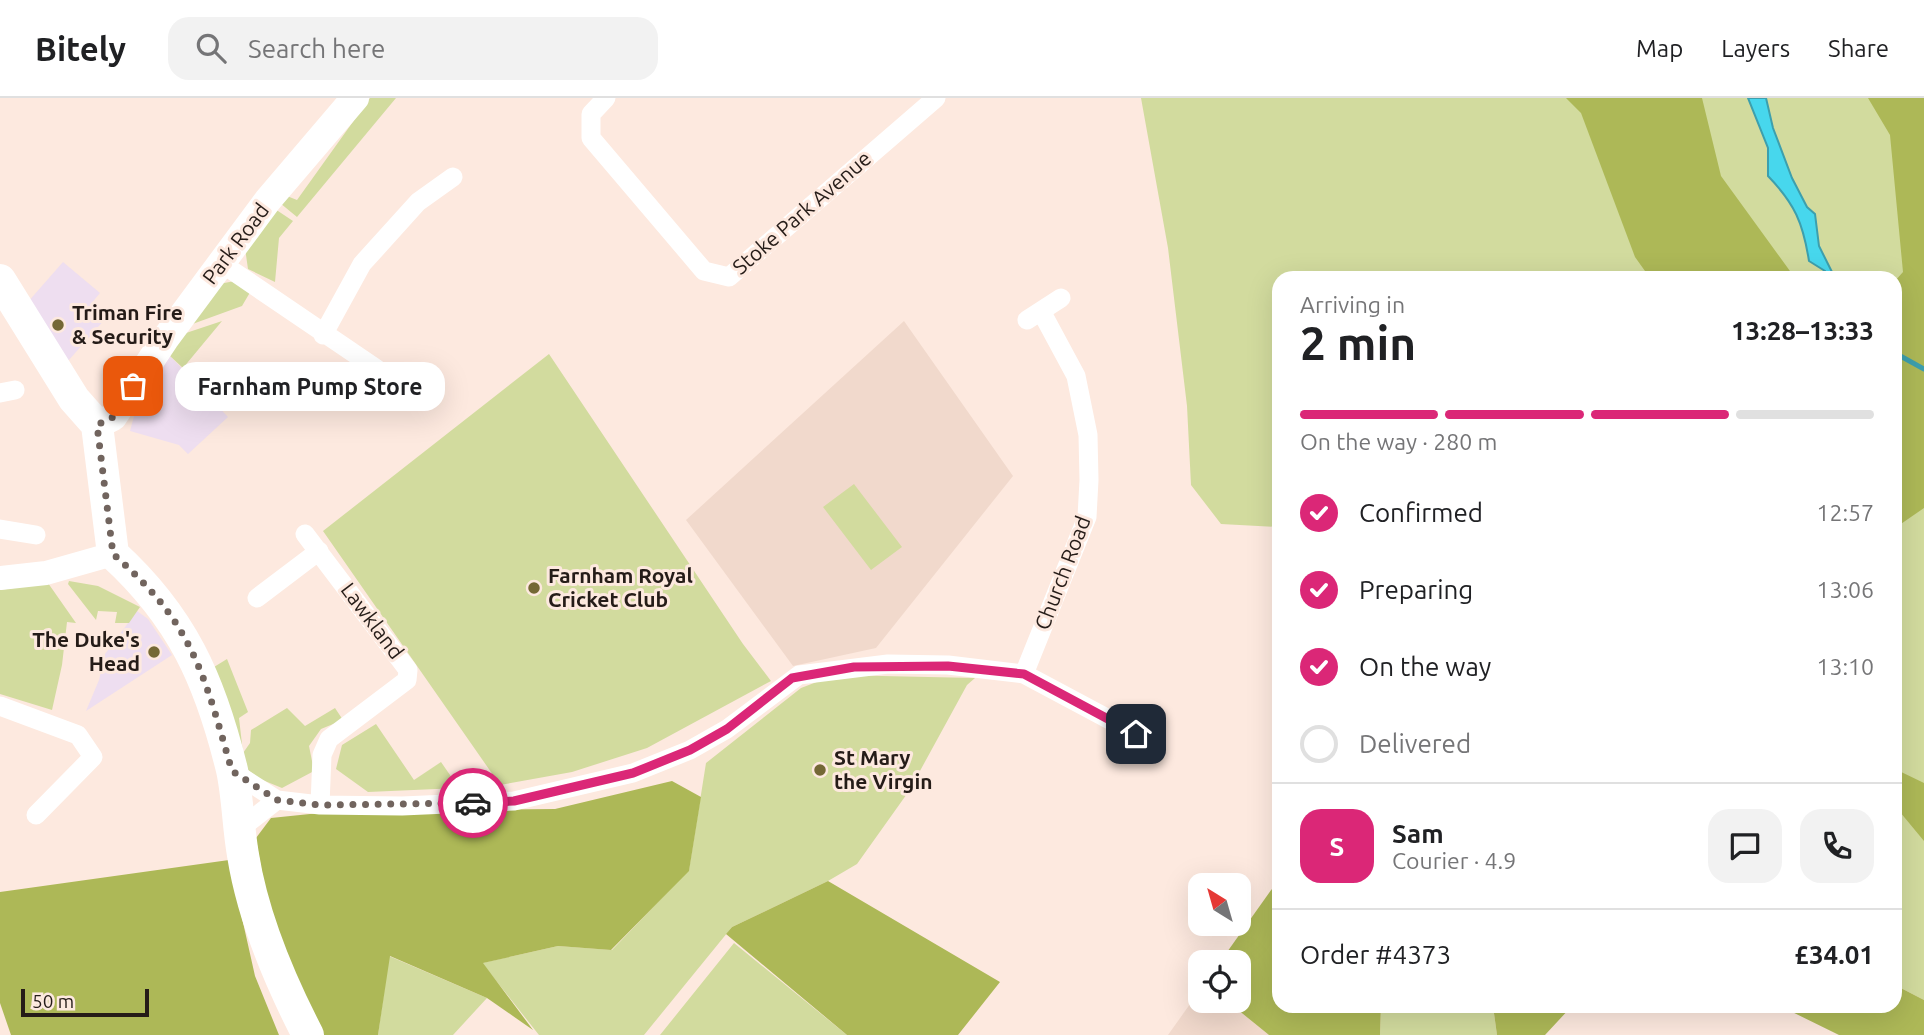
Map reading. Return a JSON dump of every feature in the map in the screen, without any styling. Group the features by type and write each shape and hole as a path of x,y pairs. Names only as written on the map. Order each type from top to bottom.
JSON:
{"main road":[{"name":"Park Road","path":"97,425 113,417 268,200 355,98"},
{"path":"0,280 74,399 97,425 113,554 143,581 180,630 206,685 232,771 243,854 261,924 282,985 308,1035"}],"street":[{"name":"Stoke Park Avenue","path":"606,98 590,114 592,138 704,271 729,277 936,98"},
{"path":"323,335 362,264 418,202 453,177"},
{"path":"221,263 323,335 377,369"},
{"name":"Church Road","path":"1024,674 1087,517 1088,435 1076,376 1034,315 1060,298"},
{"path":"0,529 36,535"},
{"name":"Lawkland","path":"305,534 408,670 407,680 329,739 323,755 320,805"},
{"path":"257,598 319,551"},
{"path":"0,578 46,573 113,554"},
{"path":"232,771 277,800 320,805 402,806 514,801 633,773 690,750 727,729 799,675 888,664 948,666 1024,674 1142,737"},
{"path":"0,706 78,735 93,757 36,815"},
{"path":"241,828 277,800"}],"shaded area":[{"path":"63,262 100,293 90,305 106,318 68,361 27,303"},
{"path":"904,321 1013,476 876,648 793,666 686,520"},
{"path":"170,356 228,417 188,454 179,445 130,431 137,405 140,406 145,391"},
{"path":"137,611 148,619 172,655 86,711 99,680 105,654"},
{"path":"1188,1007 1188,1013 1242,1013 1269,1035 1168,1035"}],"green space":[{"path":"370,98 396,98 297,217 280,203 287,196 297,200"},
{"path":"1141,98 1924,98 1924,1000 1902,989 1902,271 1272,271 1272,527 1221,524 1191,485 1187,406 1168,248"},
{"path":"1566,98 1702,98 1721,176 1790,271 1645,271 1635,257 1581,113"},
{"path":"1868,98 1924,98 1924,508 1902,523 1903,272 1890,135"},
{"path":"275,209 293,221 279,238 275,282 248,269 245,248"},
{"path":"240,280 252,289 242,306 187,326 219,284"},
{"path":"222,321 183,368 170,356 183,334"},
{"name":"Farnham Royal Cricket Club","path":"549,354 743,644 771,681 647,748 572,772 500,785 323,531"},
{"path":"854,484 902,547 871,570 823,507"},
{"path":"69,581 98,586 140,607 129,623 115,623 117,612 98,611 96,620 68,584"},
{"path":"48,583 76,623 67,622 62,665 52,710 0,694 0,590"},
{"path":"227,659 248,712 239,718 243,753 250,743 251,730 287,708 305,726 335,708 343,720 321,729 309,746 314,771 282,788 260,779 248,770 214,667"},
{"path":"835,675 975,678 967,685 909,791 857,864 828,881 732,927 644,1035 539,1035 482,963 558,946 612,950 689,870 706,763 801,688"},
{"path":"376,724 414,780 441,762 459,788 368,792 336,769 342,745"},
{"path":"1902,772 1924,783 1924,841 1902,814"},
{"path":"672,781 701,797 689,871 611,950 558,946 483,963 533,1030 487,998 390,956 378,1035 320,1035 297,992 271,914 256,838 271,818 339,811 555,809"},
{"path":"229,860 255,976 279,1035 11,1035 0,1003 0,892"},
{"path":"828,881 1000,982 958,1035 847,1035 726,934 732,927"},
{"path":"1272,889 1272,1013 1381,1013 1380,1035 1269,1035 1242,1013 1251,1013 1251,950 1229,950 1238,936 1251,936 1251,918"},
{"path":"734,943 847,1035 660,1035"},
{"path":"389,956 487,998 453,1035 378,1035"},
{"path":"1902,989 1924,1000 1924,1035 1839,1035 1794,1013 1902,1013"},
{"path":"1381,1013 1494,1013 1497,1035 1380,1035"},
{"path":"1494,1013 1565,1013 1545,1035 1497,1035"}],"water":[{"path":"1748,98 1766,98 1773,128 1792,178 1807,207 1815,214 1819,246 1832,271 1825,271 1809,261 1796,215 1785,196 1768,176 1768,148"}],"waterway":[{"path":"1902,357 1924,369"}],"way so far":[{"path":"133,386 113,417 97,425 110,511 113,554 143,581 180,630 206,685 232,771 277,800 320,805 473,803"}],"place":[{"name":"Triman Fire & Security","path":"58,325"},
{"name":"Farnham Pump Store","path":"133,386"},
{"name":"Farnham Royal Cricket Club","path":"534,588"},
{"name":"The Duke's Head","path":"154,652"},
{"name":"St Mary the Virgin","path":"820,770"}],"route":[{"path":"473,803 514,801 633,773 690,750 727,729 764,703 792,678 854,667 888,664 948,666 1024,674 1136,734"}]}
